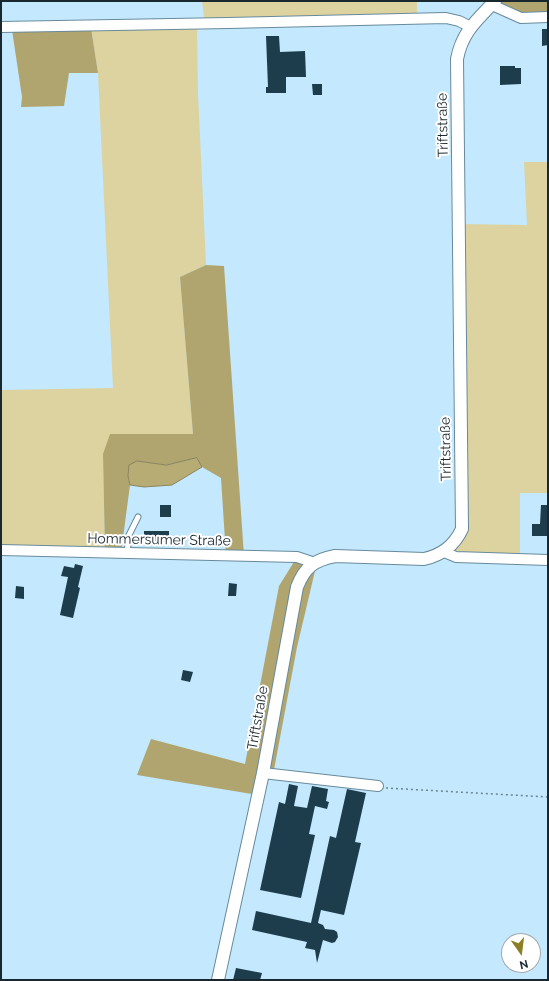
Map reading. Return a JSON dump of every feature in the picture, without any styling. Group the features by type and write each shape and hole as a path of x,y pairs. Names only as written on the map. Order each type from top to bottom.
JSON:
{"street":[{"path":"493,3 521,18 548,17"},
{"name":"Triftstraße","path":"218,980 263,773 297,586 302,573 315,563 335,556 424,559 435,557 444,552 458,537 462,529 457,59 462,38 493,3"},
{"path":"1,27 446,18 460,21 471,27"},
{"name":"Hommersumer Straße","path":"1,550 297,557 315,563"},
{"path":"444,552 456,557 548,560"},
{"path":"263,773 378,786"}],"lane":[{"path":"127,553 129,534 138,517"}],"path":[{"path":"378,786 394,789 548,797"}],"shaded area":[{"path":"202,1 417,1 417,18 332,20 204,18"},
{"path":"495,1 548,1 548,17 521,18"},
{"path":"197,27 198,94 206,265 180,277 193,434 103,454 105,553 1,550 1,390 113,388 98,73 91,28"},
{"path":"91,28 98,73 69,73 64,106 21,107 22,97 12,30"},
{"path":"524,162 548,162 548,493 520,493 520,559 456,557 450,547 458,537 459,224 527,225"},
{"path":"206,265 224,266 244,556 226,556 221,478 202,467 197,458 166,465 137,461 128,476 130,485 121,553 105,553 103,454 110,434 193,434 180,277"},
{"path":"197,458 202,467 172,485 144,487 130,485 128,476 129,465 137,461 166,465"},
{"path":"297,557 315,563 315,571 297,647 273,775 263,773 258,795 137,775 151,739 245,764 279,586"}],"building":[{"path":"542,29 548,29 548,45 542,46"},
{"path":"266,36 279,36 280,52 305,51 306,77 286,77 286,93 266,93 266,87 268,87"},
{"path":"500,66 515,66 515,68 521,68 521,84 500,85"},
{"path":"312,84 322,84 322,95 313,95"},
{"path":"160,505 171,505 171,517 160,517"},
{"path":"541,505 548,505 548,536 532,536 532,524 540,524"},
{"path":"144,531 169,531 169,544 144,543"},
{"path":"75,564 83,566 78,587 80,588 73,618 60,615 68,577 61,576 64,566 74,568"},
{"path":"229,583 237,584 236,596 228,596"},
{"path":"16,586 24,587 24,599 15,598"},
{"path":"183,670 193,672 190,682 181,680"},
{"path":"289,784 298,786 294,806 307,808 312,786 328,789 326,801 329,802 327,809 315,806 309,834 315,835 301,898 260,890 279,802 285,804"},
{"path":"347,789 366,793 355,842 361,843 344,915 321,910 318,923 323,925 325,929 334,930 337,932 338,937 335,942 332,943 323,940 317,963 315,950 305,948 307,942 252,930 256,911 311,923 330,836 336,838"},
{"path":"236,968 262,973 260,980 233,980"}]}
